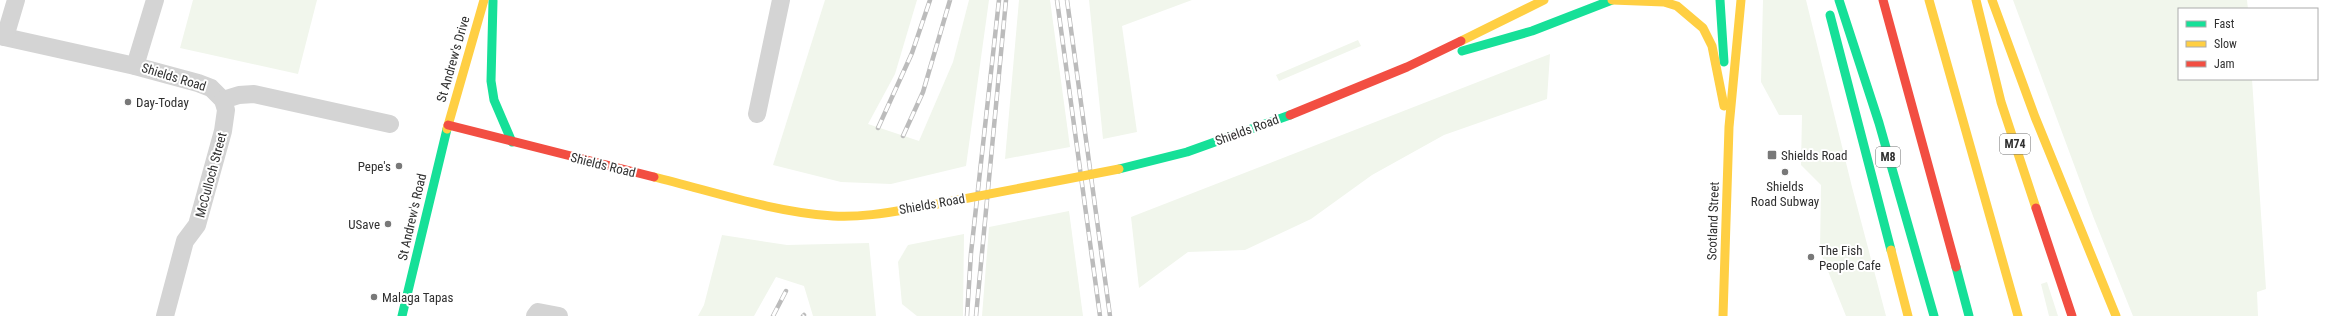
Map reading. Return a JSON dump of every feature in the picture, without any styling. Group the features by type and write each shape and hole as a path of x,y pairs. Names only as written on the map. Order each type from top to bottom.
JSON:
{"main road":[{"name":"St Andrew's Drive","path":"448,125 484,0"},
{"path":"493,0 492,81 494,100 512,142"},
{"name":"Shields Road","path":"448,125 791,211 834,216 870,215 927,206 1119,169 1187,152 1230,137 1407,67 1544,0"},
{"name":"Shields Road","path":"1407,67 1532,31 1612,0"},
{"path":"1612,0 1664,2 1677,6 1703,28 1712,46 1729,127"},
{"name":"Scotland Street","path":"1720,0 1729,127"},
{"name":"Scotland Street","path":"1723,316 1729,127 1740,0"},
{"name":"M8","path":"1839,0 1878,123 1934,316"},
{"path":"1883,0 1969,316"},
{"path":"1929,0 2018,316"},
{"name":"M74","path":"1976,0 1993,63 2001,102 2072,316"},
{"path":"1992,0 2008,47 2116,316"},
{"path":"1828,8 1908,316"},
{"name":"St Andrew's Road","path":"402,316 448,125"}],"street":[{"path":"2,36 16,0"},
{"path":"135,66 155,0"},
{"path":"757,114 781,0"},
{"name":"Shields Road","path":"2,36 135,66 198,83 211,88 223,100"},
{"path":"223,100 239,95 254,94 390,124"},
{"name":"McCulloch Street","path":"165,316 185,241 197,225 223,131 226,110 223,100"},
{"path":"535,316 538,312 559,316"}],"shaded area":[{"path":"193,0 317,0 298,74 180,48"},
{"path":"825,0 917,0 895,74 868,124 919,141 953,62 969,0 989,0 966,166 891,184 841,182 773,165"},
{"path":"1019,0 1050,0 1070,147 1005,159"},
{"path":"1089,0 1192,0 1122,26 1137,132 1103,139"},
{"path":"1763,0 1806,0 1852,187 1886,316 1846,316 1820,251 1821,185 1801,165 1802,115 1779,115 1761,82"},
{"path":"2013,0 2247,0 2248,8 2178,8 2178,80 2252,80 2266,289 2257,292 2258,316 2133,316 2093,216"},
{"path":"1358,40 1361,46 1279,81 1276,75"},
{"path":"1550,54 1547,99 1444,135 1372,175 1311,219 1245,250 1188,252 1139,288 1131,217"},
{"path":"1069,211 1083,316 982,316 989,227"},
{"path":"964,234 963,316 917,316 902,304 898,262 908,245"},
{"path":"722,235 787,245 869,243 876,316 813,316 804,286 776,277 754,316 698,316 704,305"},
{"path":"2047,282 2058,316 2049,316 2041,284"}],"railway":[{"path":"878,128 912,53 930,0"},
{"path":"903,136 923,92 950,0"},
{"path":"967,316 971,253 999,0"},
{"path":"976,316 1006,0"},
{"path":"1057,0 1100,316"},
{"path":"1067,0 1110,316"},
{"path":"773,316 786,291"}],"traffic: fast":[{"path":"1462,51 1532,31 1612,0"},
{"path":"1720,0 1724,62"},
{"path":"1839,0 1879,123 1934,316"},
{"path":"493,1 491,81 494,100 512,142"},
{"path":"1830,15 1891,250"},
{"path":"1119,169 1187,152 1290,115"},
{"path":"402,316 447,129"},
{"path":"1956,267 1969,316"}],"traffic: slow":[{"path":"447,129 484,0"},
{"path":"1461,41 1544,0"},
{"path":"1612,0 1664,2 1677,6 1703,28 1712,46 1724,106"},
{"path":"1723,316 1729,127 1741,0"},
{"path":"1929,0 2018,316"},
{"path":"1976,0 2001,102 2036,208"},
{"path":"1992,0 2035,117 2116,316"},
{"path":"927,206 1119,169"},
{"path":"654,177 765,206 810,214 856,216 880,214 927,206"},
{"path":"1891,250 1908,316"}],"traffic: jam":[{"path":"1883,0 1956,267"},
{"path":"1290,115 1407,67 1461,41"},
{"path":"448,125 654,177"},
{"path":"2036,208 2072,316"}],"place":[{"name":"Day-Today","path":"128,102"},
{"name":"Shields Road","path":"1772,155"},
{"name":"Pepe's","path":"399,166"},
{"name":"Shields Road Subway","path":"1785,172"},
{"name":"USave","path":"388,224"},
{"name":"The Fish People Cafe","path":"1811,257"},
{"name":"Malaga Tapas","path":"374,297"}]}
